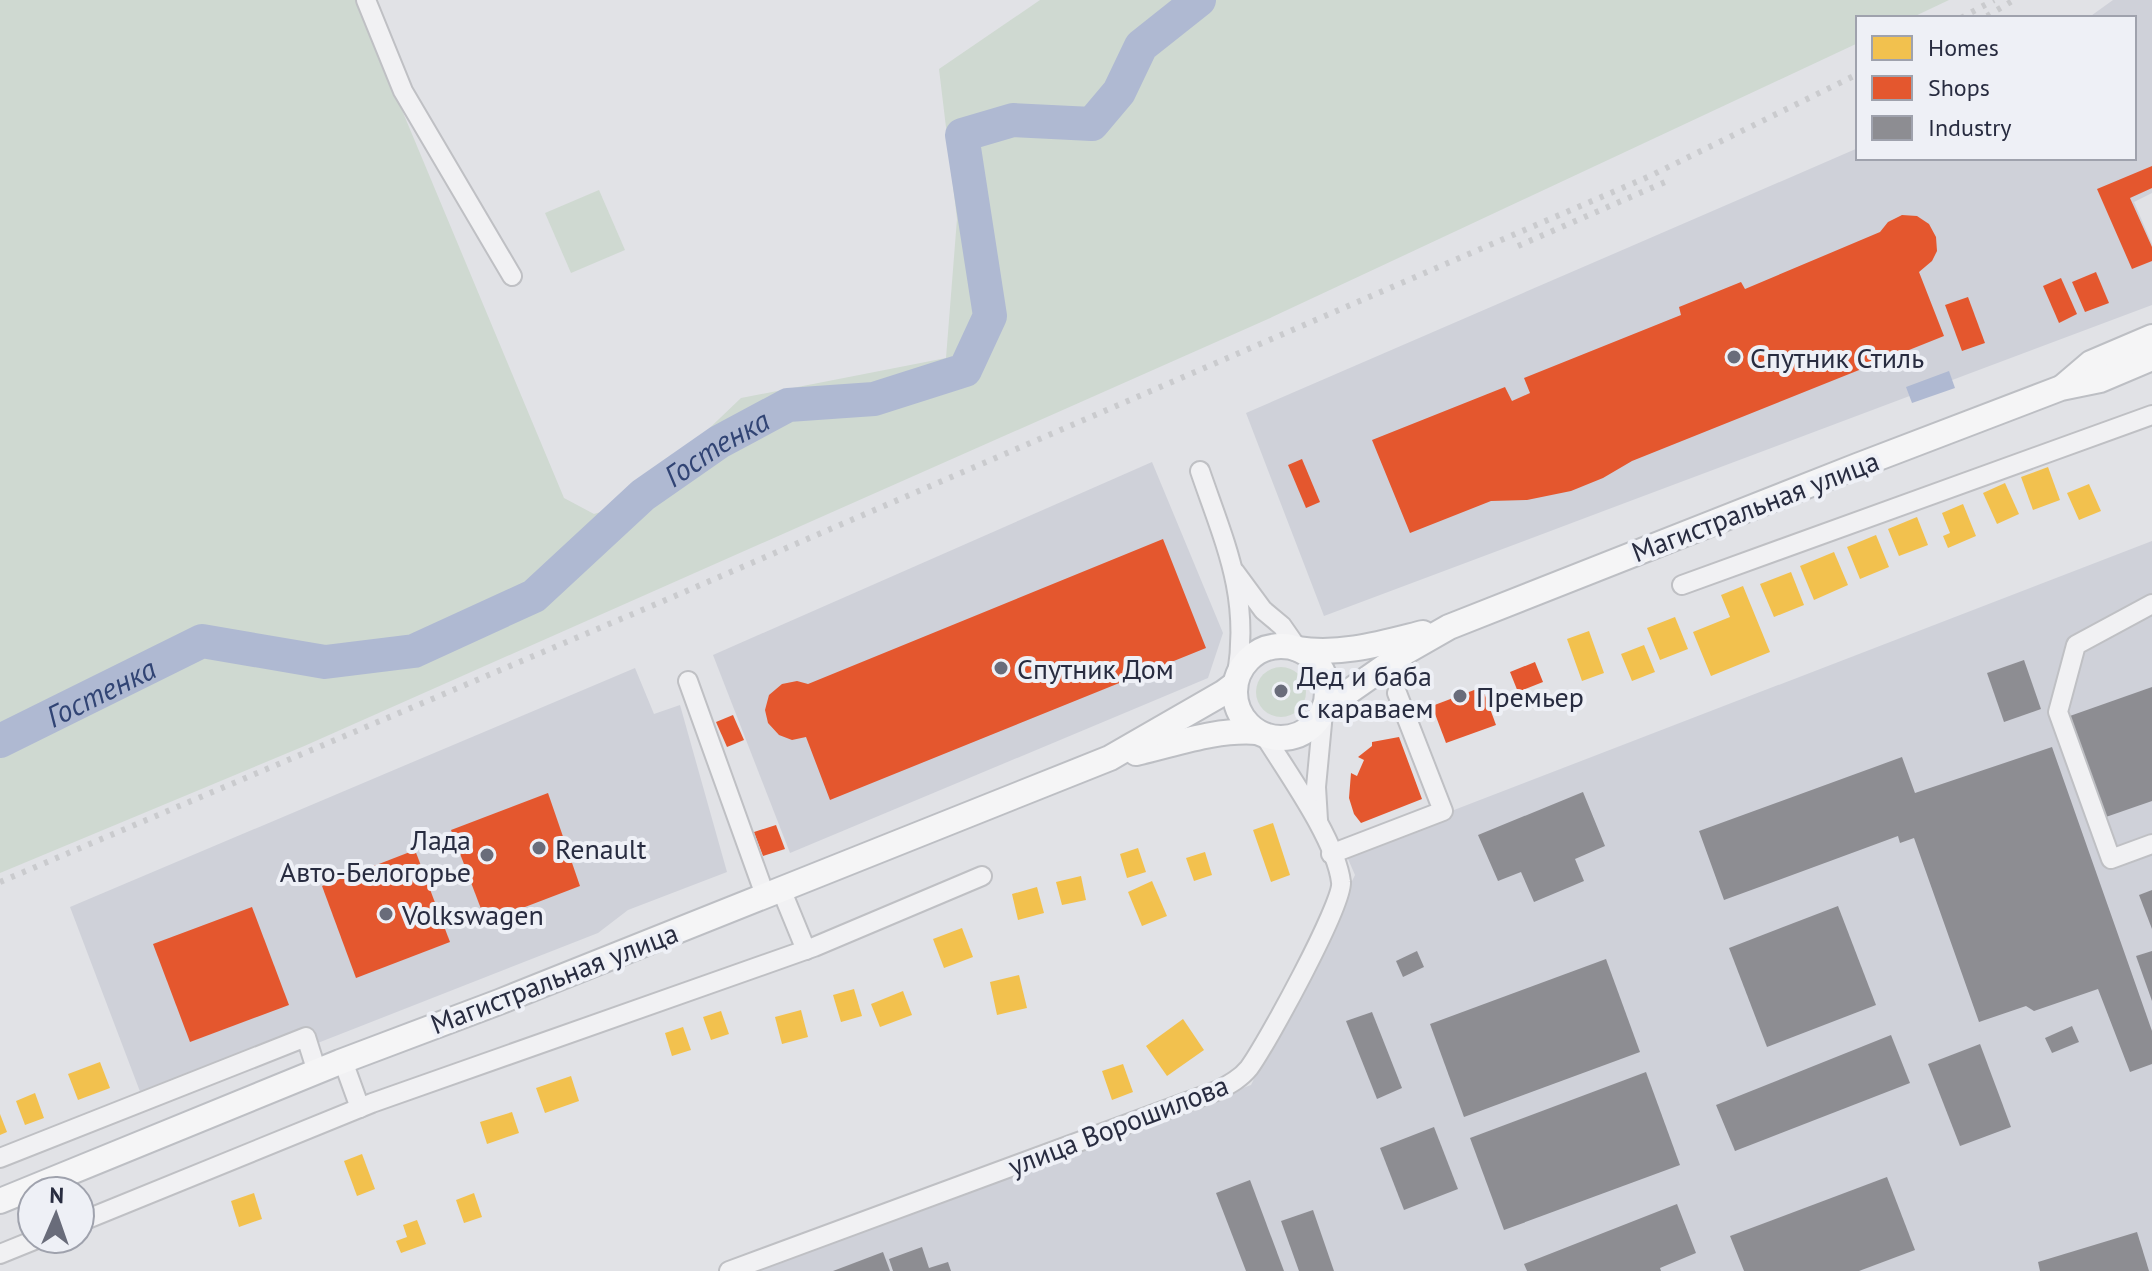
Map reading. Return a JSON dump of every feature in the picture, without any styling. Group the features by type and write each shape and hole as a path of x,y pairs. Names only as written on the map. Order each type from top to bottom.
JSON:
{"main road":[{"name":"Магистральная улица","path":"2061,388 2091,363 2152,337"},
{"name":"Магистральная улица","path":"1110,758 1239,731 1276,738 1298,735 1317,722 1323,711 1407,651 1449,627 1677,535 2061,388 2100,380 2147,362"},
{"name":"Магистральная улица","path":"0,1201 343,1061 1110,758 1223,693 1236,680 1247,659 1263,649 1283,645 1314,652 1358,648 1449,627"},
{"path":"1298,649 1310,655 1322,671 1327,690 1323,711"},
{"path":"1236,680 1239,711 1261,734"}],"street":[{"path":"366,0 403,91 512,276"},
{"name":"Магистральная улица","path":"1682,585 2152,415"},
{"path":"1200,471 1234,570 1242,623 1236,680"},
{"path":"1234,570 1263,610 1282,626 1298,649"},
{"path":"2152,604 2076,645 2058,712 2111,859 2152,844"},
{"path":"688,681 773,892 806,950"},
{"path":"1331,854 1443,811 1397,693"},
{"path":"1318,823 1316,787 1323,711"},
{"path":"1261,734 1318,823"},
{"name":"улица Ворошилова","path":"729,1271 752,1267 1219,1090 1235,1081 1246,1072 1261,1049 1336,907 1341,879 1318,823"},
{"path":"96,1215 360,1108 806,950 982,876"},
{"path":"0,1158 306,1037 317,1072"},
{"path":"343,1061 360,1108"}],"shaded area":[{"path":"0,0 356,0 564,498 594,514 631,503 741,398 946,358 957,219 939,69 1040,0 1949,0 1915,16 1856,16 1856,44 1268,319 302,747 0,873"},
{"path":"2113,0 2152,0 2152,193 2134,202 2152,244 2152,305 1324,616 1246,413 1856,149 1856,160 2136,160 2136,16 2091,16"},
{"path":"599,190 625,250 571,273 545,213"},
{"path":"1152,462 1223,633 1208,678 790,853 713,655"},
{"path":"2152,541 2152,1271 731,1271 1251,1085 1355,875 1345,852"},
{"path":"1281,667 1299,674 1306,692 1299,710 1281,717 1263,710 1256,692 1263,674"},
{"path":"635,668 654,714 680,705 727,872 628,910 598,933 147,1110 70,907"}],"water":[{"path":"1949,371 1955,388 1912,403 1906,387"}],"building: Homes":[{"path":"2048,467 2060,500 2033,510 2021,477"},
{"path":"2005,483 2019,514 1997,524 1983,493"},
{"path":"2089,484 2101,511 2079,520 2067,493"},
{"path":"1963,504 1976,536 1948,548 1943,536 1950,533 1942,513"},
{"path":"1917,517 1928,545 1899,556 1888,529"},
{"path":"1876,535 1889,567 1860,579 1847,547"},
{"path":"1834,552 1848,585 1814,600 1800,566"},
{"path":"1791,572 1804,605 1774,617 1760,584"},
{"path":"1743,586 1770,652 1711,676 1693,632 1730,617 1721,595"},
{"path":"1675,617 1688,649 1660,660 1647,628"},
{"path":"1589,631 1604,673 1582,681 1567,639"},
{"path":"1644,645 1655,672 1632,681 1621,654"},
{"path":"1273,823 1290,875 1271,882 1253,830"},
{"path":"1138,848 1146,872 1127,878 1120,854"},
{"path":"1205,852 1212,875 1194,881 1186,858"},
{"path":"1081,876 1086,900 1062,905 1056,882"},
{"path":"1152,881 1167,916 1142,926 1128,892"},
{"path":"1037,887 1044,913 1018,920 1012,894"},
{"path":"962,928 973,957 944,968 933,939"},
{"path":"1019,975 1027,1008 997,1015 990,982"},
{"path":"854,989 862,1016 841,1022 833,995"},
{"path":"903,991 912,1015 880,1027 871,1004"},
{"path":"801,1010 808,1037 782,1044 775,1017"},
{"path":"721,1011 729,1034 711,1040 703,1017"},
{"path":"1183,1019 1204,1050 1167,1076 1146,1046"},
{"path":"683,1027 691,1050 672,1056 665,1033"},
{"path":"100,1062 110,1088 78,1100 68,1074"},
{"path":"1123,1064 1133,1092 1112,1100 1102,1071"},
{"path":"571,1076 579,1101 545,1113 536,1088"},
{"path":"35,1093 44,1118 25,1125 16,1101"},
{"path":"512,1112 519,1133 487,1144 480,1122"},
{"path":"0,1114 7,1132 0,1135"},
{"path":"362,1154 375,1189 357,1196 344,1161"},
{"path":"254,1193 262,1219 239,1227 231,1201"},
{"path":"474,1193 482,1217 464,1223 456,1200"},
{"path":"417,1220 426,1244 401,1253 396,1241 407,1237 403,1225"}],"building: Shops":[{"path":"2152,166 2152,188 2130,198 2152,247 2152,261 2132,269 2097,189"},
{"name":"Спутник Стиль","path":"1902,215 1917,216 1929,224 1936,237 1937,251 1932,261 1919,272 1944,336 1632,461 1603,478 1571,491 1527,500 1491,501 1410,533 1372,440 1505,387 1512,401 1530,393 1524,378 1681,315 1679,307 1741,282 1745,289 1880,232 1888,222"},
{"path":"2096,272 2109,303 2085,312 2072,282"},
{"path":"2061,278 2077,314 2059,323 2043,286"},
{"path":"1968,297 1985,343 1962,351 1945,305"},
{"path":"1302,459 1320,502 1306,508 1288,465"},
{"name":"Спутник Дом","path":"1163,539 1206,648 830,800 806,737 792,740 779,735 768,723 765,710 769,695 782,684 797,681 808,684"},
{"path":"1535,662 1543,682 1518,692 1510,672"},
{"path":"1482,687 1496,725 1446,743 1432,706"},
{"path":"733,715 744,740 727,747 716,722"},
{"path":"1399,737 1422,799 1361,823 1354,814 1349,798 1351,773 1357,776 1364,760 1358,757 1372,746 1372,742"},
{"path":"548,793 580,886 486,922 451,830"},
{"path":"776,825 785,849 763,856 754,832"},
{"name":"Volkswagen","path":"415,850 450,942 356,978 322,886"},
{"path":"252,907 289,1005 190,1042 153,944"}],"building: Industry":[{"path":"2024,660 2041,709 2004,722 1987,673"},
{"path":"2152,687 2152,801 2103,818 2067,717"},
{"path":"2052,747 2152,1031 2152,1064 2130,1072 2098,989 2034,1011 2026,1006 1979,1022 1914,838 1900,843 1898,836 1724,900 1699,831 1902,757 1915,793"},
{"path":"1583,792 1605,846 1575,859 1584,881 1534,902 1521,872 1498,881 1478,835"},
{"path":"2152,890 2152,929 2139,895"},
{"path":"1838,906 1876,1005 1767,1047 1729,948"},
{"path":"1417,951 1424,967 1403,977 1396,961"},
{"path":"2152,951 2152,1001 2136,956"},
{"path":"1606,959 1640,1052 1464,1117 1430,1024"},
{"path":"1372,1012 1402,1088 1377,1099 1346,1021"},
{"path":"2072,1026 2079,1042 2052,1053 2045,1038"},
{"path":"1891,1035 1910,1083 1735,1151 1716,1105"},
{"path":"1980,1044 2011,1127 1960,1146 1928,1064"},
{"path":"1646,1072 1680,1165 1504,1230 1470,1138"},
{"path":"1434,1127 1458,1189 1404,1210 1380,1148"},
{"path":"1887,1177 1915,1250 1859,1271 1744,1271 1730,1236"},
{"path":"1250,1180 1284,1271 1246,1271 1216,1193"},
{"path":"1677,1204 1696,1253 1660,1268 1661,1271 1527,1271 1524,1264"},
{"path":"1313,1210 1334,1271 1299,1271 1281,1221"},
{"path":"2137,1232 2149,1271 2040,1271 2038,1262"},
{"path":"922,1247 929,1268 948,1262 951,1271 893,1271 889,1259"},
{"path":"883,1252 890,1271 833,1271"}],"waterway":[{"name":"Гостенка","path":"0,741 202,641 325,662 414,651 534,596 643,495 719,442 788,405 874,399 965,370 990,316 962,135 1013,120 1092,124 1119,92 1141,46 1199,0"}],"railway":[{"path":"1965,16 1994,0"},
{"path":"1987,16 2014,0"},
{"path":"0,882 661,602 1650,176 1856,75"},
{"path":"1518,246 1672,179"}],"place":[{"name":"Спутник Стиль","path":"1734,357"},
{"name":"Спутник Дом","path":"1001,668"},
{"name":"Дед и баба с караваем","path":"1281,691"},
{"name":"Премьер","path":"1460,696"},
{"name":"Renault","path":"539,848"},
{"name":"Лада Авто-Белогорье","path":"487,855"},
{"name":"Volkswagen","path":"386,914"}]}
